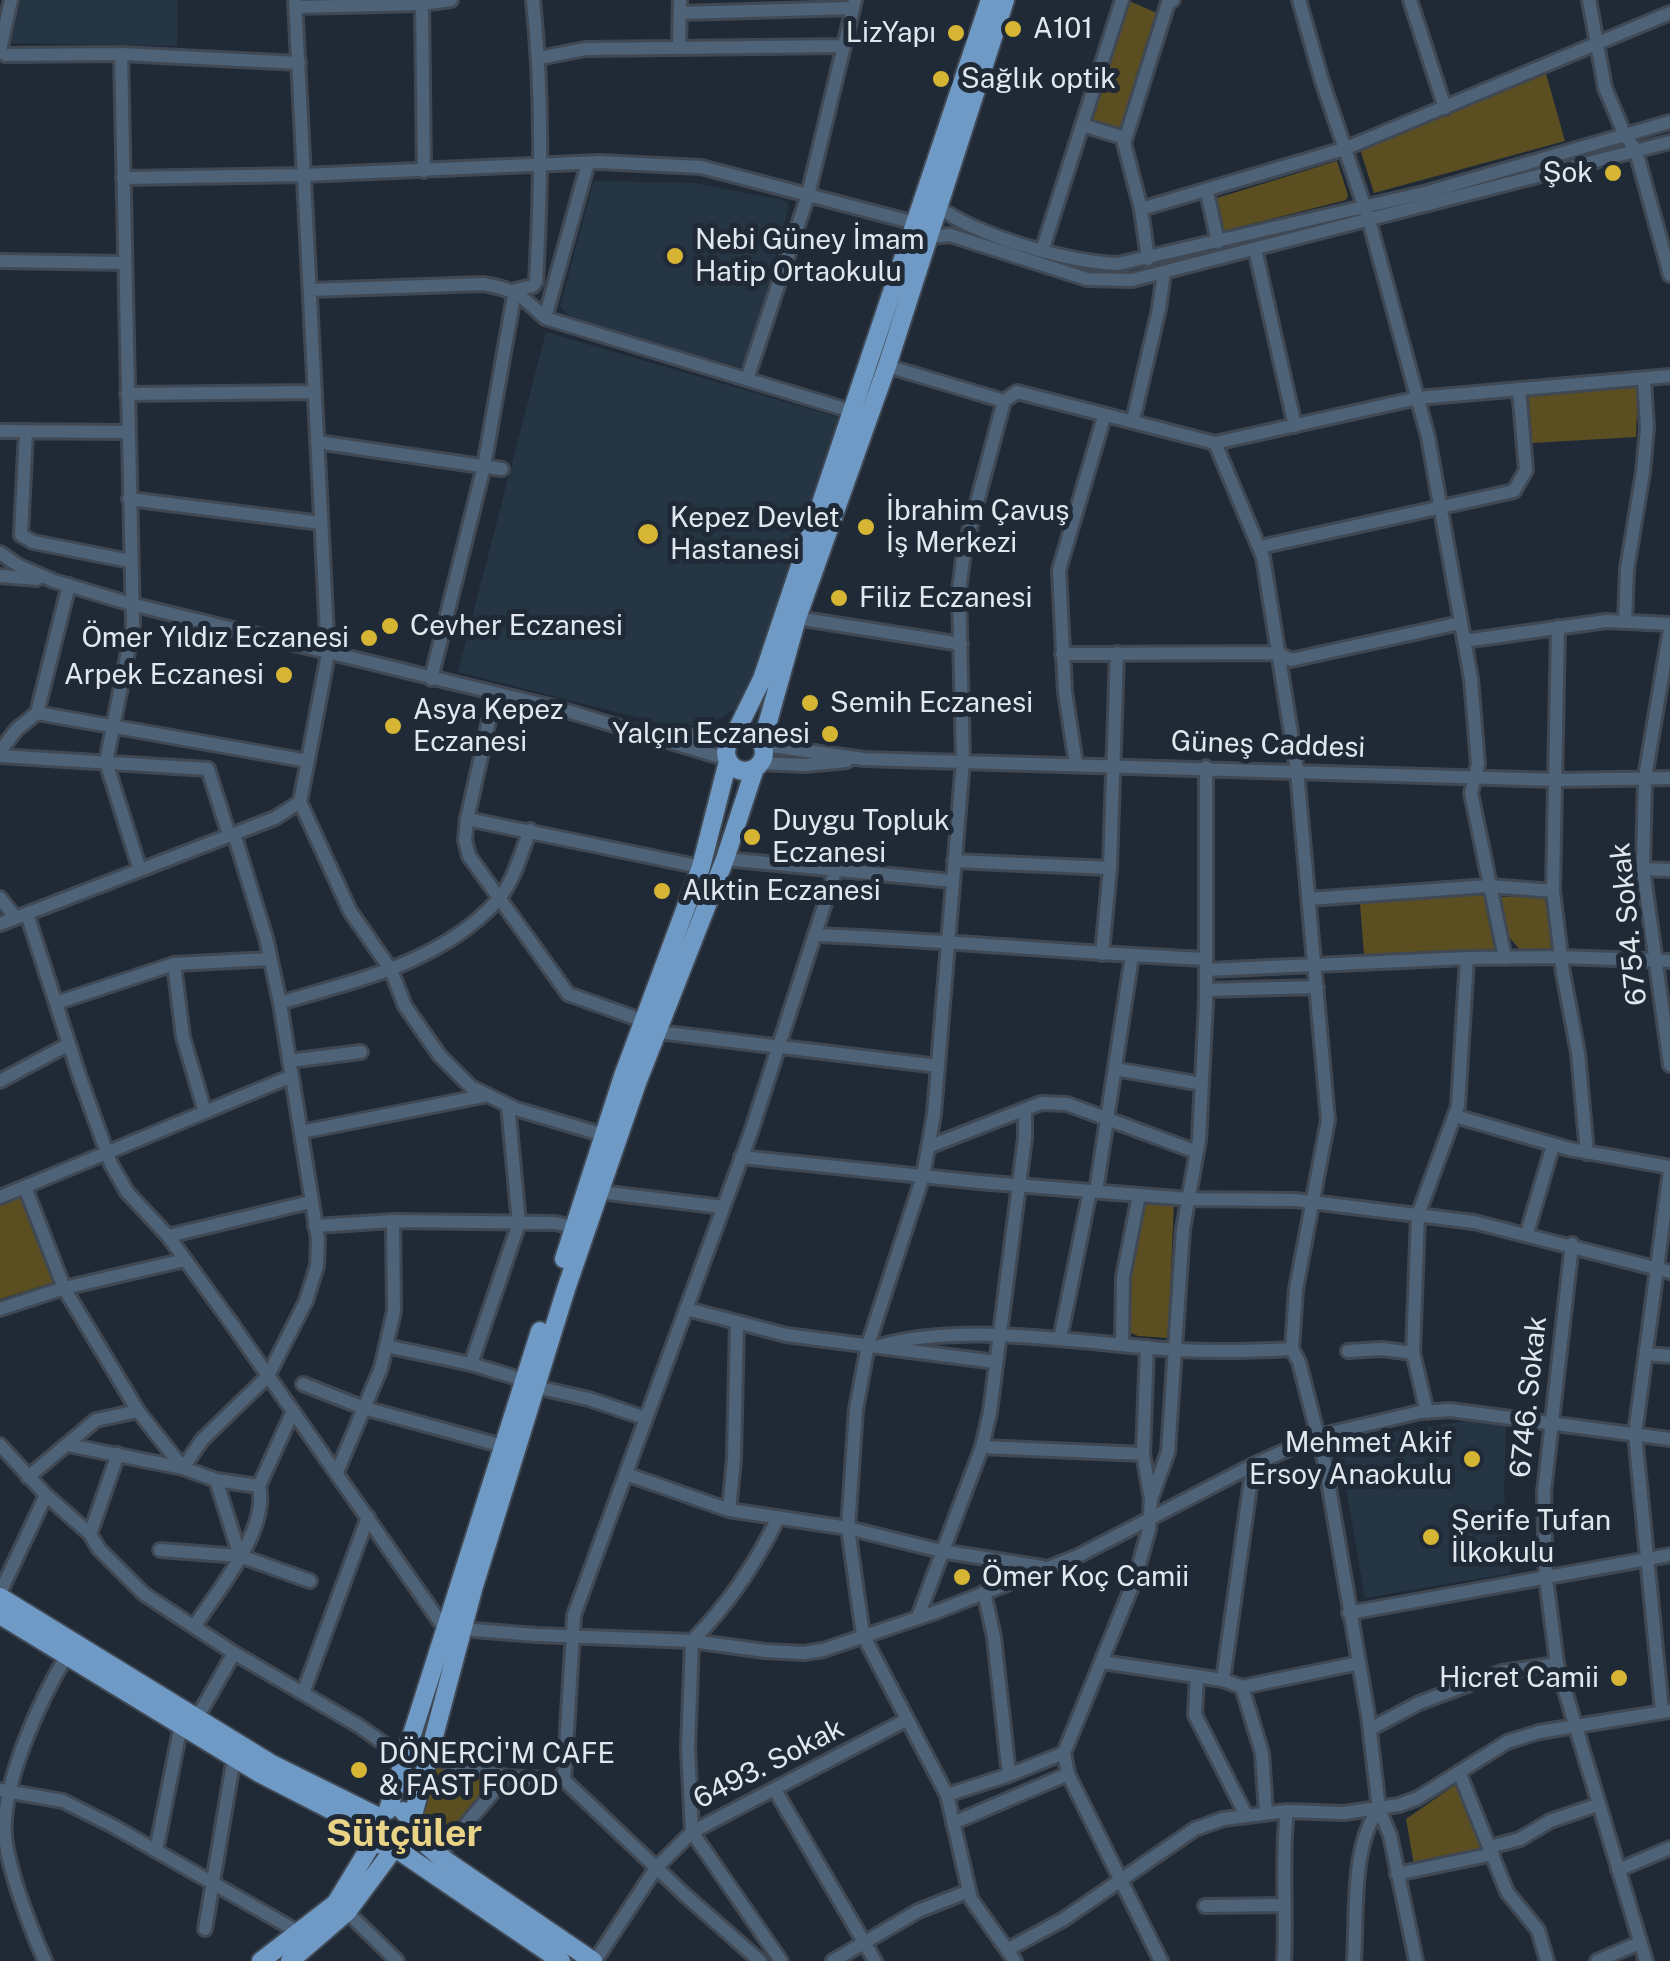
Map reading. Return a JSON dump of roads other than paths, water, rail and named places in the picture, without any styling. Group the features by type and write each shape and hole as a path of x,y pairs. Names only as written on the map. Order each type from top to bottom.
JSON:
{"main road":[{"path":"261,1961 336,1904 379,1824 453,1629 604,1135 725,858 760,755 797,618 887,366 922,230 990,0"},
{"path":"293,1960 347,1912 395,1850 410,1842 453,1629 503,1446 530,1384 600,1192 701,868 727,760 726,748 762,679 851,412 922,230 938,207 1005,0"},
{"path":"733,736 750,733 760,755"},
{"path":"727,760 743,771 760,755"},
{"path":"0,1596 189,1722 234,1757 379,1824"},
{"path":"0,1615 66,1656 270,1762 379,1824"},
{"path":"379,1824 404,1812 440,1856 594,1961"},
{"path":"379,1824 382,1846 395,1850 560,1961"}],"street":[{"path":"11,0 2,52 299,63"},
{"path":"451,0 296,4 328,654 300,802 350,911 391,970 404,1006 440,1056 471,1087 508,1105 604,1135"},
{"path":"310,290 483,284 516,290 533,286 542,166 533,0"},
{"path":"1042,250 1122,0"},
{"path":"1299,0 1367,214 1428,436 1464,640 1478,746 1471,793 1505,958"},
{"path":"1410,0 1445,108"},
{"path":"1590,0 1606,88 1636,152 1665,237 1670,275"},
{"path":"1148,259 1125,138 1167,1"},
{"path":"422,2 424,171"},
{"path":"678,46 680,7 854,4 808,194 747,378"},
{"path":"1141,209 1344,149 1670,13"},
{"path":"539,58 585,50 678,46 844,46"},
{"path":"121,54 133,626 106,762 140,870"},
{"path":"124,178 588,163 701,167 808,194 1098,281 1132,280 1255,248 1670,122"},
{"path":"1082,126 1125,138"},
{"path":"938,207 970,225 1042,250 1091,263 1118,264 1367,214 1670,142"},
{"path":"545,318 588,163"},
{"path":"1206,192 1218,242"},
{"path":"1255,248 1295,426"},
{"path":"0,261 125,263"},
{"path":"1133,420 1164,272"},
{"path":"516,290 545,318 851,412"},
{"path":"431,678 484,466 516,290"},
{"path":"887,366 1004,402"},
{"path":"1455,1116 1586,1153 1670,1168 1663,1271 1646,1354 1636,1434 1666,1711 1538,1732 1507,1742 1418,1798 1379,1808 1344,1813 1246,1815 1194,1829 1011,1956 969,1892 946,1796 930,1758 863,1635 848,1528 856,1409 928,1148 963,761 959,591 964,551 1004,402 1016,392 1215,444 1418,398 1670,376"},
{"path":"1625,622 1626,569 1647,428 1644,378"},
{"path":"1260,547 1514,491 1522,482 1526,464 1520,390"},
{"path":"127,394 315,392"},
{"path":"1076,764 1062,654 1059,570 1104,417"},
{"path":"0,432 128,432"},
{"path":"26,432 21,535 33,542 130,561"},
{"path":"317,442 502,469"},
{"path":"1215,444 1260,547 1297,770 1317,987 1328,1120 1296,1290 1292,1349 1318,1436 1370,1729 1379,1808 1390,1835 1416,1961"},
{"path":"129,499 321,523"},
{"path":"0,553 54,581 131,604 658,736 727,760"},
{"path":"0,576 54,581"},
{"path":"0,754 17,730 37,713 69,585"},
{"path":"797,618 961,644"},
{"path":"1464,640 1625,622 1670,626"},
{"path":"1062,654 1278,653 1291,660 1460,623"},
{"name":"6754. Sokak","path":"1670,626 1645,777 1643,869 1663,961 1670,1065"},
{"path":"1558,627 1553,891 1578,1053 1586,1153"},
{"path":"1102,954 1110,868 1117,653"},
{"path":"1657,704 1670,692"},
{"path":"495,694 465,840 470,856 498,900 568,994 651,1027 779,1048 938,1066"},
{"path":"37,713 308,761"},
{"path":"658,736 733,736"},
{"path":"0,754 208,768 270,959 301,1132 318,1257 295,1326 268,1376 202,1440 182,1468"},
{"name":"Güneş Caddesi","path":"760,755 804,766 864,759 1557,780 1670,778"},
{"path":"1150,1500 1168,1452 1183,1229 1197,1152 1206,990 1206,767"},
{"path":"0,924 274,818 300,802"},
{"path":"467,819 701,868"},
{"path":"280,1003 391,970 457,936 498,900 530,830"},
{"path":"725,858 952,881"},
{"path":"954,862 1110,868"},
{"path":"564,1780 574,1615 742,1157 836,869"},
{"path":"1643,869 1670,870"},
{"path":"1308,899 1489,886 1553,891"},
{"path":"0,898 22,916 107,1152 127,1192 168,1236 368,1517 453,1629 692,1641 804,1653 918,1617 1078,1556 1252,1465 1318,1436 1450,1410 1670,1440"},
{"path":"815,935 948,940 1206,965 1315,968 1467,958 1562,957 1663,961"},
{"path":"1060,1340 1108,1118 1132,956"},
{"path":"1426,1412 1413,1354 1418,1215 1455,1116 1467,958"},
{"path":"56,1003 174,964 270,959"},
{"path":"174,964 182,1037 205,1112"},
{"path":"1206,990 1317,987"},
{"path":"0,1081 70,1044"},
{"path":"0,1198 205,1112 290,1069 361,1052"},
{"path":"1115,1069 1202,1084"},
{"path":"301,1132 488,1095"},
{"path":"928,1148 1042,1104 1066,1104 1197,1152"},
{"path":"471,1364 519,1224 508,1105"},
{"path":"918,1617 982,1447 1000,1336 1024,1110"},
{"path":"1527,1233 1554,1144"},
{"path":"742,1157 1017,1185 1188,1198 1312,1202 1418,1215 1527,1233 1663,1271"},
{"path":"26,1187 64,1288 138,1411 182,1468"},
{"path":"600,1192 723,1208"},
{"path":"1122,1345 1123,1277 1139,1195"},
{"path":"168,1236 310,1202"},
{"path":"337,1472 381,1368 394,1312 394,1221"},
{"path":"315,1226 394,1221 555,1223 574,1227"},
{"name":"6746. Sokak","path":"1572,1244 1544,1492 1546,1578 1557,1664 1646,1961"},
{"path":"0,1308 64,1288 185,1260"},
{"path":"687,1309 786,1335 996,1362"},
{"path":"729,1510 734,1458 736,1322"},
{"path":"874,1345 1000,1336 1176,1350 1292,1349"},
{"path":"386,1346 471,1364 645,1418"},
{"path":"1147,1347 1143,1454 1150,1520 1144,1554 1064,1753 1068,1774 1156,1960"},
{"path":"1348,1351 1382,1349 1413,1354"},
{"path":"1646,1354 1670,1356"},
{"path":"302,1384 364,1408 503,1446"},
{"path":"28,1477 96,1420 138,1411"},
{"path":"194,1627 257,1523 262,1498 259,1486 294,1411"},
{"path":"0,1445 144,1594 404,1757"},
{"path":"68,1445 182,1468 216,1480 259,1486"},
{"path":"982,1447 1143,1454"},
{"path":"90,1534 118,1454"},
{"path":"1222,1680 1252,1465"},
{"path":"626,1474 729,1510 848,1528 942,1550 1044,1567"},
{"path":"216,1480 240,1556"},
{"path":"0,1596 46,1495"},
{"path":"303,1693 368,1517"},
{"path":"778,1518 757,1562 719,1614 692,1641 688,1748 692,1832 780,1961"},
{"path":"160,1550 240,1556 310,1581"},
{"path":"1349,1612 1670,1555"},
{"path":"984,1592 994,1637 1009,1775"},
{"path":"156,1851 189,1722 234,1653"},
{"path":"44,1961 5,1840 6,1790 43,1698 66,1656"},
{"path":"1102,1662 1242,1686 1358,1663"},
{"path":"1370,1729 1419,1702 1502,1672 1557,1664"},
{"path":"1197,1676 1194,1715 1246,1815"},
{"path":"1242,1686 1262,1753 1266,1813"},
{"name":"6493. Sokak","path":"594,1961 656,1868 692,1832 906,1720"},
{"path":"946,1796 1064,1753"},
{"path":"427,1756 506,1777 564,1780 760,1961"},
{"path":"205,1929 234,1757"},
{"path":"1459,1772 1507,1892 1538,1930 1547,1961"},
{"path":"952,1823 1068,1774"},
{"path":"440,1856 506,1777"},
{"path":"6,1790 63,1801 300,1933"},
{"path":"775,1790 875,1961"},
{"path":"1397,1874 1492,1850 1550,1821 1598,1805"},
{"path":"1354,1961 1362,1849 1368,1822 1379,1808"},
{"path":"1284,1961 1283,1846 1288,1812"},
{"path":"1618,1870 1670,1848"},
{"path":"834,1961 918,1911 969,1892"},
{"path":"1205,1906 1286,1905"},
{"path":"347,1912 397,1961"},
{"path":"1597,1961 1639,1943"}],"waterway":[{"path":"1519,172 1614,147"}],"place":[{"name":"A101","path":"1013,29"},
{"name":"LizYapı","path":"956,33"},
{"name":"Sağlık optik","path":"941,79"},
{"name":"Şok","path":"1613,173"},
{"name":"Nebi Güney İmam Hatip Ortaokulu","path":"675,256"},
{"name":"İbrahim Çavuş İş Merkezi","path":"866,527"},
{"name":"Kepez Devlet Hastanesi","path":"648,534"},
{"name":"Filiz Eczanesi","path":"839,598"},
{"name":"Cevher Eczanesi","path":"390,626"},
{"name":"Ömer Yıldız Eczanesi","path":"369,638"},
{"name":"Arpek Eczanesi","path":"284,675"},
{"name":"Semih Eczanesi","path":"810,703"},
{"name":"Asya Kepez Eczanesi","path":"393,726"},
{"name":"Yalçın Eczanesi","path":"830,734"},
{"name":"Duygu Topluk Eczanesi","path":"752,837"},
{"name":"Alktin Eczanesi","path":"662,891"},
{"name":"Mehmet Akif Ersoy Anaokulu","path":"1472,1459"},
{"name":"Şerife Tufan İlkokulu","path":"1431,1537"},
{"name":"Ömer Koç Camii","path":"962,1577"},
{"name":"Hicret Camii","path":"1619,1678"},
{"name":"DÖNERCİ'M CAFE & FAST FOOD","path":"359,1770"}],"district":[{"name":"Sütçüler","path":"404,1834"}]}
